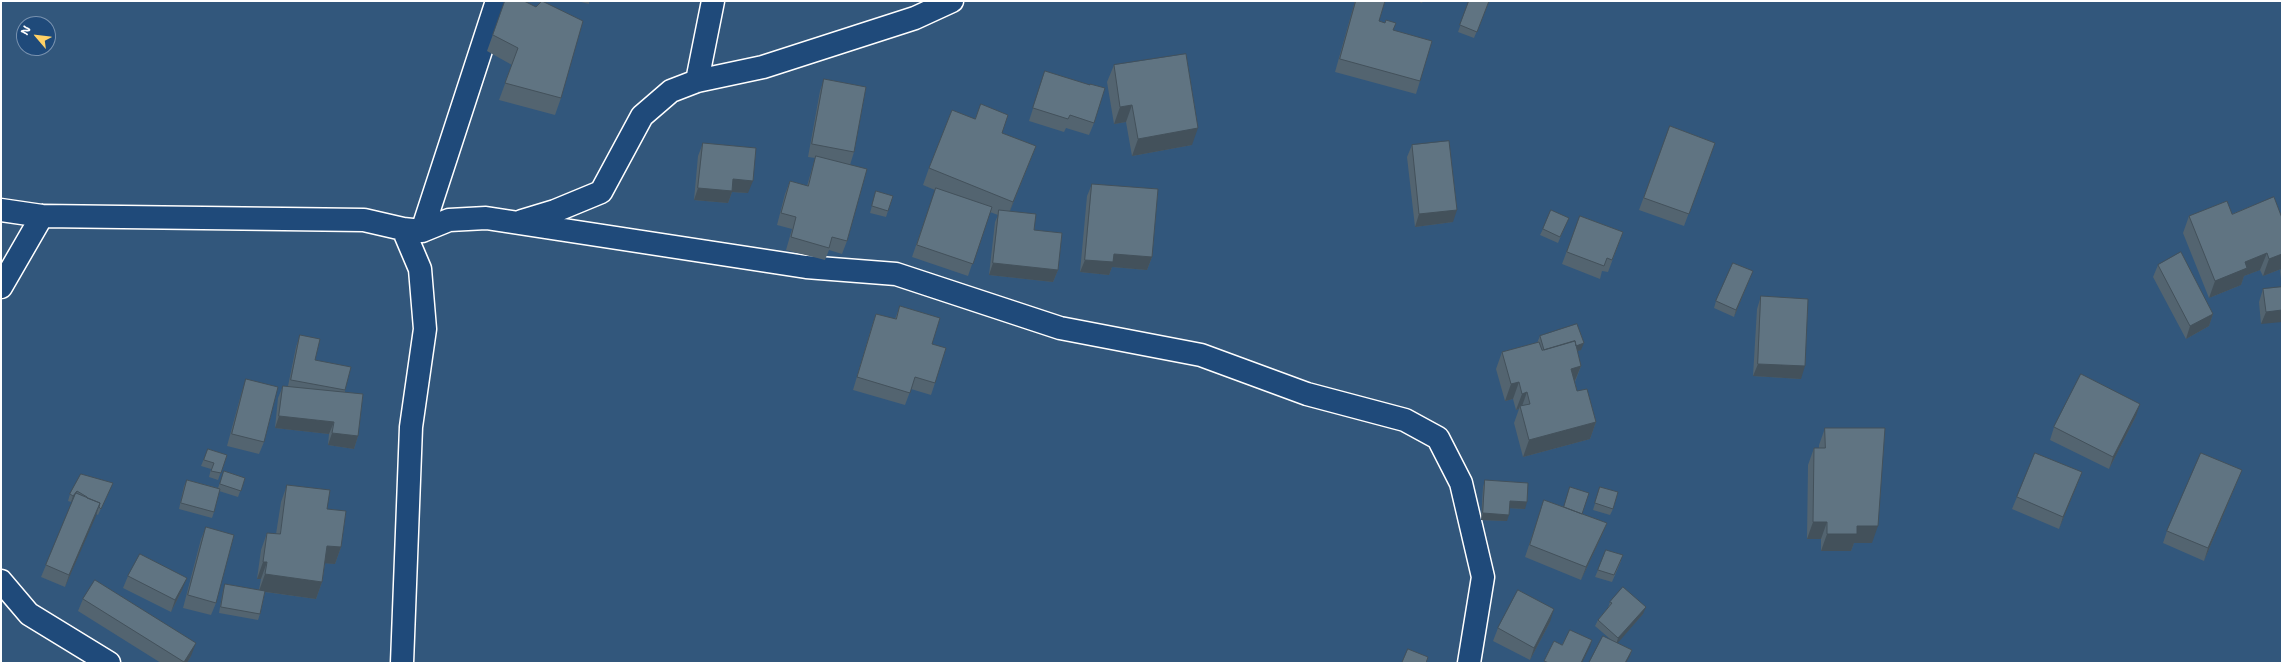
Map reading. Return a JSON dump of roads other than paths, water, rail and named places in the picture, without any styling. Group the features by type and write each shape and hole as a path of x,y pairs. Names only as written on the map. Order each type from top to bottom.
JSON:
{"street":[{"path":"402,663 411,427 425,328 420,269 413,230 497,1"},
{"path":"697,81 713,1"},
{"path":"516,223 555,211 601,192 642,116 671,91 697,81 763,67 915,18 952,1"},
{"path":"1,210 42,216 364,220 413,230 449,220 486,218 806,267 896,274 1060,328 1201,355 1306,394 1405,420 1438,438 1461,483 1483,577 1469,663"},
{"path":"1,286 42,216"},
{"path":"1,581 29,614 108,663"}]}
